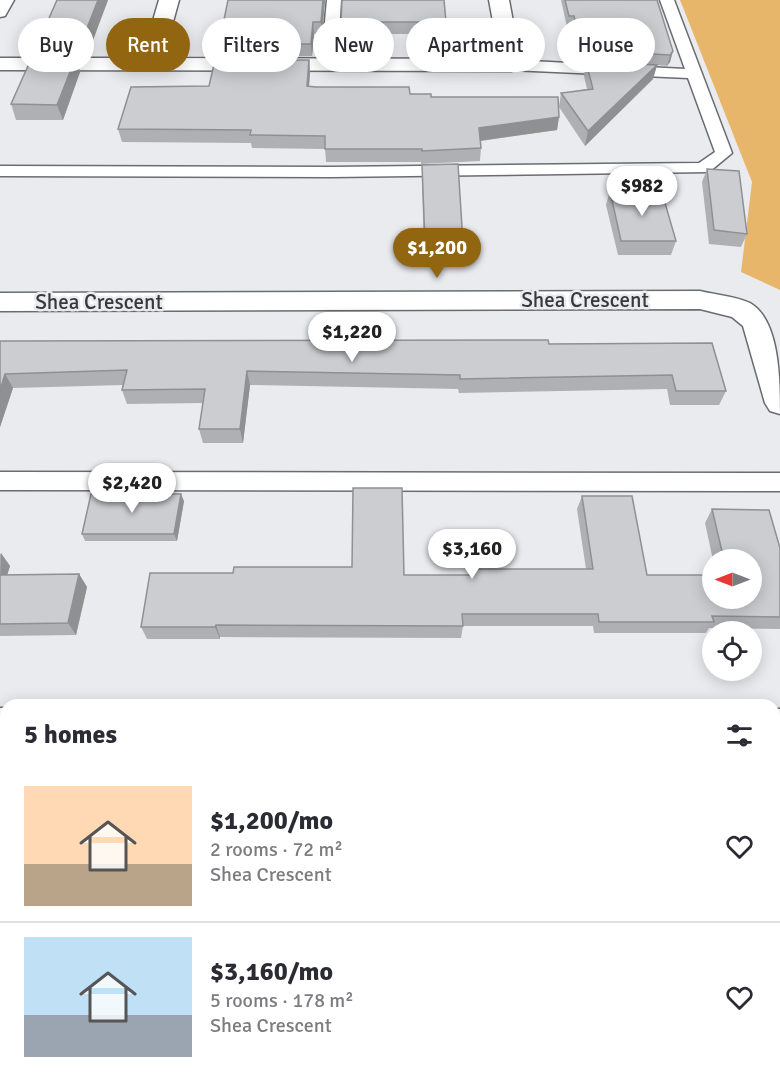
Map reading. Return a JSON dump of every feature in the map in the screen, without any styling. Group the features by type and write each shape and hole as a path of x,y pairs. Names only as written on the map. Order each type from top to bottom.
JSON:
{"street":[{"path":"164,18 169,0"},
{"path":"500,0 503,18"},
{"path":"0,64 106,64"},
{"path":"190,64 313,64"},
{"name":"Shea Crescent","path":"0,302 700,300 741,309 755,321 780,404"}],"lane":[{"path":"0,13 7,0"},
{"path":"333,18 334,0"},
{"path":"0,171 331,172 703,168 724,153 667,0"},
{"path":"545,67 694,74"},
{"path":"0,481 780,483"}],"shaded area":[{"path":"680,0 780,0 780,290 741,272 752,182"}],"building":[{"path":"57,0 98,0 91,18 49,18"},
{"path":"228,0 323,0 321,18 313,18 311,44 301,44 301,18 224,18"},
{"path":"342,0 444,0 446,18 406,18 406,22 394,22 394,18 341,18"},
{"path":"565,0 657,0 673,51 670,55 655,54 655,18 574,18 569,16"},
{"path":"301,60 309,60 307,86 409,87 410,94 431,94 431,97 558,97 559,117 479,128 481,148 422,151 422,149 325,149 325,136 250,135 251,130 118,129 131,87 209,86 212,72 301,72"},
{"path":"25,72 70,72 57,105 11,104"},
{"path":"589,72 650,72 588,131 561,93 593,89"},
{"path":"458,164 463,243 425,243 422,165"},
{"path":"707,169 739,171 747,234 714,230"},
{"path":"610,191 663,196 676,241 621,241"},
{"path":"548,340 549,344 712,343 726,391 676,391 672,375 460,379 460,375 247,371 240,429 199,429 205,389 122,390 127,370 5,374 0,390 0,341"},
{"path":"353,488 402,488 404,575 472,575 472,569 593,569 582,496 632,496 647,575 702,575 702,609 762,609 762,549 721,549 712,509 769,510 780,548 780,617 712,616 714,621 702,622 599,622 598,614 462,614 463,626 141,627 150,573 233,573 234,567 352,567"},
{"path":"91,494 181,494 174,534 82,534"},
{"path":"79,574 68,623 0,624 0,575"}]}
